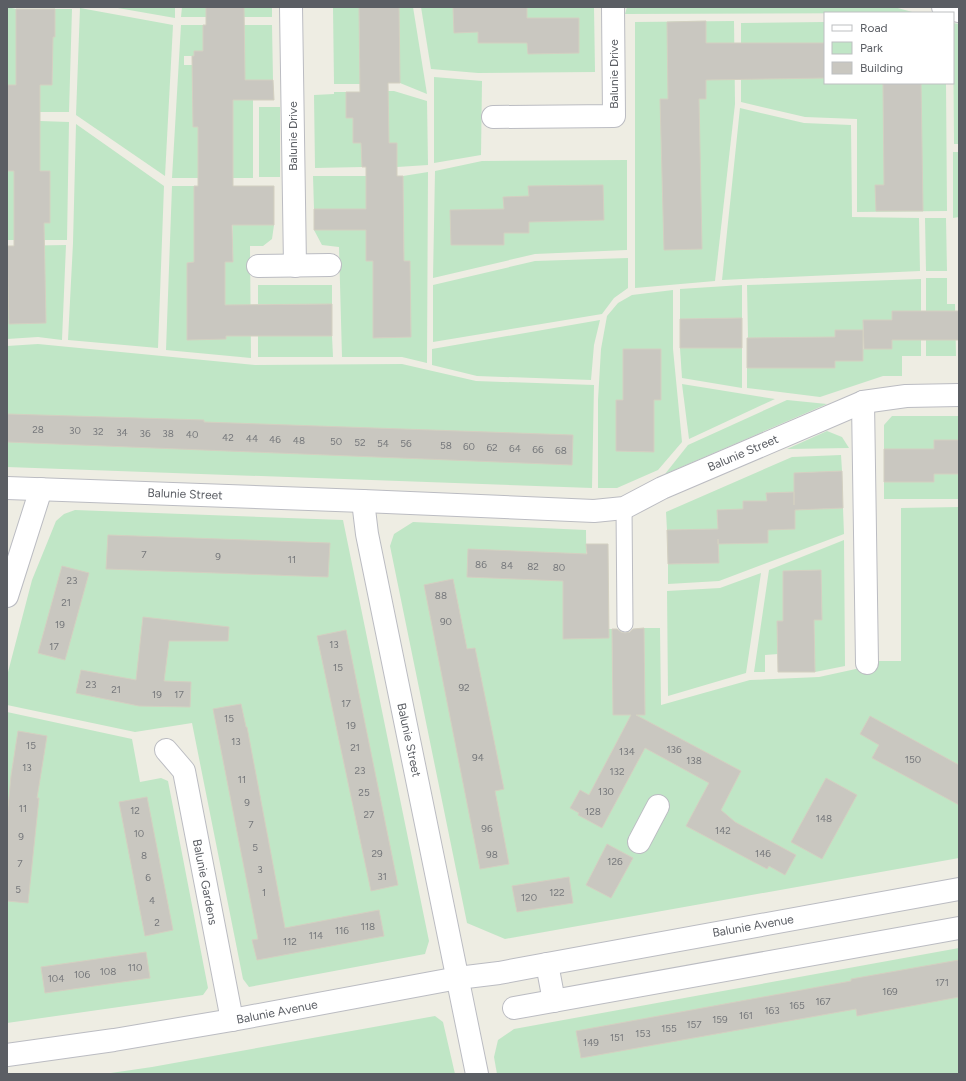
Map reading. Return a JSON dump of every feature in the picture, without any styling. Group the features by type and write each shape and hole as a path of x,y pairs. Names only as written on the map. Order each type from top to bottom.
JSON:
{"street":[{"name":"Balunie Drive","path":"291,7 295,266"},
{"name":"Balunie Drive","path":"493,117 614,116 613,7"},
{"path":"943,7 959,11"},
{"path":"258,266 330,266"},
{"name":"Balunie Street","path":"7,488 594,511 624,508 662,488 863,402 906,396 959,395"},
{"path":"863,402 867,663"},
{"path":"7,596 41,489"},
{"name":"Balunie Street","path":"363,501 367,534 478,1074"},
{"name":"Balunie Gardens","path":"166,750 184,771 232,1020"},
{"path":"639,842 658,806"},
{"name":"Balunie Avenue","path":"7,1055 114,1040 232,1020 458,978 499,973 959,889"},
{"path":"514,1008 959,928"},
{"path":"547,964 554,1001"}],"lane":[{"path":"624,508 625,624"}],"green space":[{"path":"7,7 16,9 16,85 7,85"},
{"path":"112,7 175,7 175,18"},
{"path":"182,7 206,7 206,17 181,17"},
{"path":"244,7 272,7 272,17 244,17"},
{"path":"333,7 359,7 360,84 334,84"},
{"path":"399,7 413,7 427,94 400,83"},
{"path":"421,7 594,7 595,72 478,73 431,69"},
{"path":"627,7 894,7 912,12 824,12 824,13 625,14"},
{"path":"80,8 173,25 165,176 76,115"},
{"path":"55,9 72,9 69,112 40,112 40,85 52,85 53,58 45,37 55,36"},
{"path":"734,21 735,104 715,281 635,288 635,22"},
{"path":"824,22 824,84 946,84 947,211 857,212 857,119 805,117 741,102 741,23"},
{"path":"954,23 959,24 959,144 954,144"},
{"path":"181,25 203,25 203,51 194,51 194,56 184,56 184,65 194,65 198,127 198,178 172,178"},
{"path":"244,25 272,25 273,80 253,80 253,178 233,178 233,127 229,127 234,78 245,51"},
{"path":"434,77 482,81 481,155 434,163"},
{"path":"380,91 394,91 427,101 428,165 397,167 389,143"},
{"path":"334,92 346,92 346,117 353,118 353,143 361,143 362,167 315,168 314,95 334,94"},
{"path":"259,107 280,107 280,177 259,177"},
{"path":"740,108 804,123 851,125 852,217 919,218 920,271 722,280"},
{"path":"40,121 69,122 67,240 7,240 7,171 14,171 14,222 49,223 40,171"},
{"path":"76,124 164,186 158,348 68,340 73,243"},
{"path":"953,152 959,152 959,217 953,218"},
{"path":"627,160 627,250 535,254 433,278 435,171 482,161"},
{"path":"428,172 427,363 402,357 342,357 339,247 322,245 314,230 336,230 336,209 314,209 313,176 366,176 366,260 373,261 374,338 411,337 410,261 404,261 403,176"},
{"path":"172,186 194,186 194,262 187,263 187,289 225,289 225,262 233,262 232,186 254,225 274,225 272,239 263,246 250,246 251,358 166,350"},
{"path":"925,218 946,218 947,271 926,271"},
{"path":"66,245 62,340 38,337 7,339 7,246"},
{"path":"628,258 628,288 614,298 602,314 433,342 433,285 535,261"},
{"path":"926,278 947,278 947,304 955,304 956,356 926,356"},
{"path":"921,279 921,356 902,356 902,376 883,376 820,397 747,388 747,368 835,368 835,361 863,361 863,349 892,349 892,340 919,340 919,311 892,311 892,320 863,320 863,330 835,330 835,338 748,338 747,285"},
{"path":"258,285 332,285 332,304 258,304"},
{"path":"742,285 742,318 680,319 680,289"},
{"path":"673,290 673,349 682,442 658,470 617,488 598,488 598,400 601,349 607,316 618,303 632,295","holes":["624,349 661,349 661,400 654,400 654,452 616,451 616,401 623,400"]},
{"path":"600,320 594,345 591,380 477,376 432,365 432,349"},
{"path":"258,336 332,336 333,357 258,357"},
{"path":"38,344 255,365 402,364 476,381 594,385 592,488 7,467 7,346"},
{"path":"680,348 742,348 742,388 682,378"},
{"path":"682,384 775,399 689,439"},
{"path":"787,400 827,404 665,474 688,445"},
{"path":"892,416 959,416 959,440 934,440 934,449 884,449 884,425"},
{"path":"827,431 842,437 849,448 787,449"},
{"path":"841,455 842,471 794,473 794,492 766,493 767,501 743,501 743,509 717,510 718,529 667,530 666,512 792,457"},
{"path":"934,474 959,474 959,499 884,499 884,482 934,482"},
{"path":"959,507 959,858 505,939 467,923 390,546 394,534 413,522 586,530 587,629 612,629 613,714 645,714 644,628 660,628 661,705 750,680 819,677 865,667 878,661 901,661 901,508"},
{"path":"843,508 844,534 719,581 668,584 668,564 719,563 718,544 768,530 795,529 795,510"},
{"path":"75,510 343,520 429,941 425,954 249,987 243,979 192,723 135,732 7,705 7,676 32,580 56,521 64,514"},
{"path":"844,540 845,666 815,672 814,620 822,620 821,570 783,571 784,621 777,621 778,654 765,655 765,672 754,672 769,570"},
{"path":"761,573 746,673 668,696 667,591 720,588"},
{"path":"7,712 132,739 140,782 161,778 168,781 208,988 203,995 7,1023"},
{"path":"959,948 959,1074 497,1074 494,1057 498,1040 514,1029"},
{"path":"435,1016 443,1022 455,1074 104,1074 152,1067"}],"building":[{"path":"206,7 244,7 245,80 273,80 274,100 233,100 233,186 274,186 274,225 232,225 233,262 225,262 225,305 332,304 332,336 226,336 226,339 187,340 187,263 194,262 194,186 198,186 198,127 193,127 192,56 194,56 194,51 203,51 203,25 206,25"},
{"path":"359,7 399,7 400,83 388,83 389,143 397,143 397,176 403,176 404,261 410,261 411,337 373,338 373,261 366,261 366,230 314,230 314,209 366,209 366,167 362,167 361,143 353,143 353,118 346,118 346,92 360,92"},
{"path":"453,7 527,7 527,18 579,18 579,53 528,54 527,43 478,43 478,32 454,33"},
{"path":"16,9 55,9 52,85 40,85 40,171 50,171 50,223 44,223 46,323 9,324 7,246 14,246 14,171 7,171 7,85 16,85"},
{"path":"706,21 706,43 824,43 824,78 706,80 706,99 699,99 702,249 664,250 660,99 668,99 667,22"},
{"path":"883,84 921,84 923,211 876,211 875,185 884,185"},
{"path":"603,185 604,220 529,222 529,233 504,233 504,245 451,245 450,210 504,209 503,197 529,196 528,186"},
{"path":"892,311 959,311 959,340 892,340 892,349 864,349 863,320 892,320"},
{"path":"742,318 742,348 680,348 680,319"},
{"path":"835,330 863,330 863,361 835,361 835,368 747,368 747,338 835,337"},
{"path":"623,349 661,349 661,400 654,400 654,452 616,451 616,400 623,400"},
{"path":"7,414 204,420 204,422 573,435 572,465 7,442"},
{"path":"934,440 959,440 959,474 934,474 934,482 884,482 884,449 934,449"},
{"path":"842,471 843,508 795,510 795,529 768,530 768,543 718,544 719,563 668,564 667,530 718,529 717,510 743,509 743,501 767,501 766,493 794,492 794,473"},
{"path":"108,535 330,543 328,577 106,569"},
{"path":"586,544 608,544 609,638 563,639 563,581 467,577 468,549 587,554"},
{"path":"62,566 89,573 65,660 38,653"},
{"path":"821,570 822,620 814,620 815,672 778,672 777,621 783,621 783,571"},
{"path":"453,579 467,649 475,648 504,789 495,791 509,864 480,869 424,585"},
{"path":"143,617 229,627 228,641 169,641 164,681 191,682 190,707 139,706 76,693 81,670 136,680"},
{"path":"644,628 645,715 636,715 741,771 721,810 735,822 796,855 785,875 769,866 767,869 686,826 709,783 645,748 602,828 578,815 579,813 570,808 580,790 589,795 631,715 613,715 612,629 617,629 625,633 630,632 633,629"},
{"path":"346,630 398,885 371,891 317,636"},
{"path":"241,704 247,727 285,928 379,910 384,936 257,960 252,940 258,939 213,709"},
{"path":"870,716 959,765 959,805 872,758 879,745 860,734"},
{"path":"18,731 47,736 37,798 39,798 28,903 7,901 7,818 11,776"},
{"path":"826,778 857,795 822,859 791,842"},
{"path":"147,797 173,930 145,936 119,802"},
{"path":"607,844 633,858 611,898 586,885"},
{"path":"569,877 573,903 517,912 512,886"},
{"path":"146,952 150,978 45,993 41,967"},
{"path":"959,960 959,997 857,1016 856,1009 581,1058 576,1031"}]}
